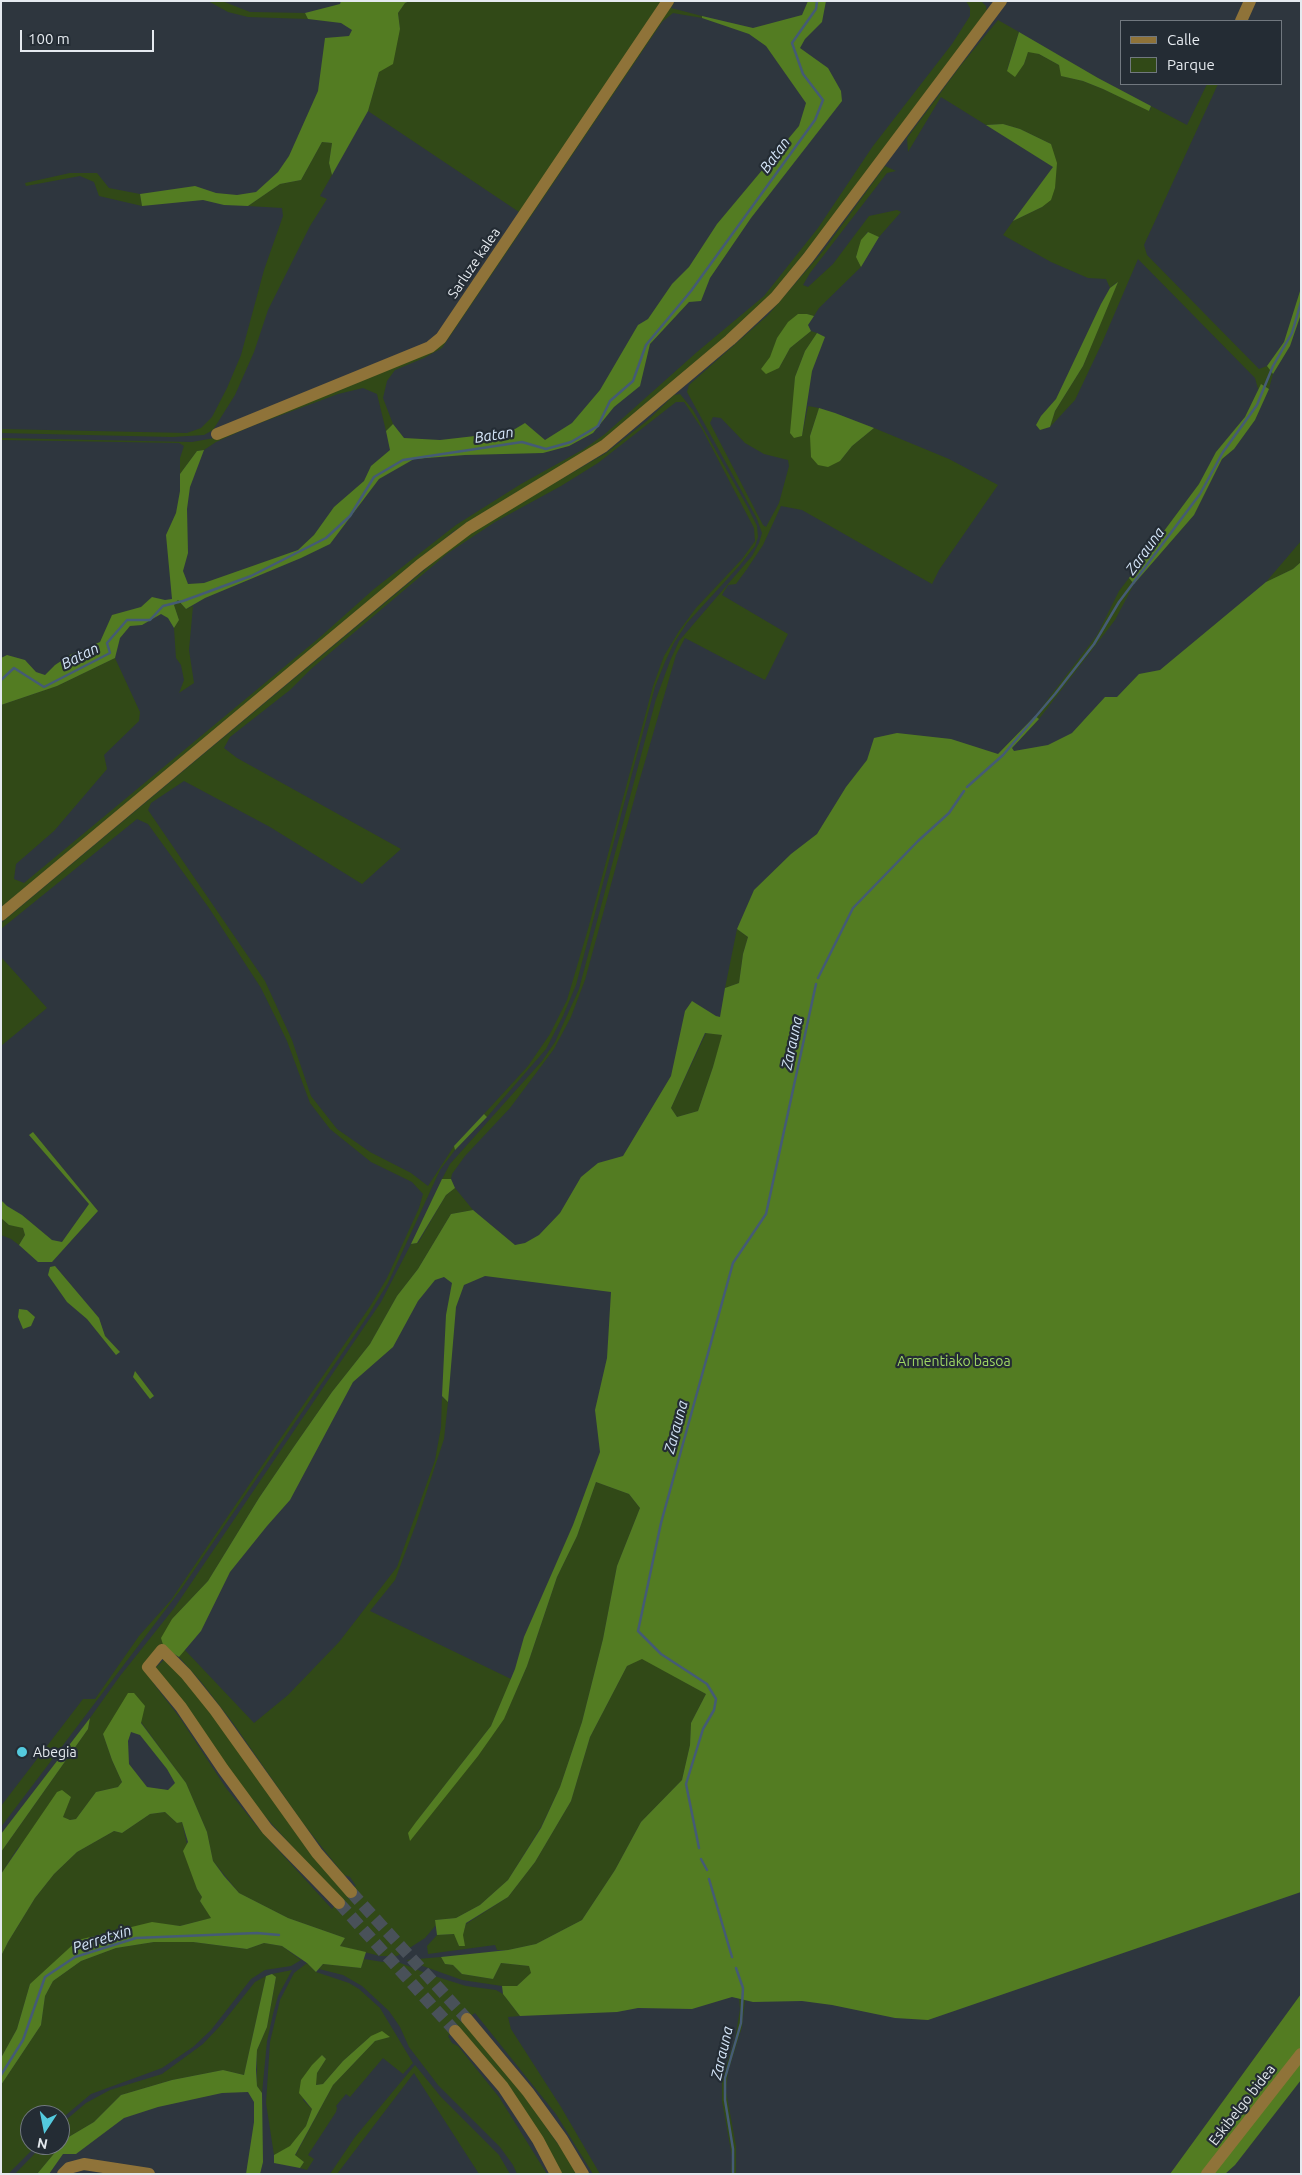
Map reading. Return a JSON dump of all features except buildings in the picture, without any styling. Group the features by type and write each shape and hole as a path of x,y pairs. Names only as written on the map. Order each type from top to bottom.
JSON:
{"street":[{"name":"Sarluze kalea","path":"217,434 430,347 441,338 668,1"},
{"path":"1241,20 1250,1"},
{"path":"1,915 420,565 469,528 604,446 730,340 775,298 808,258 994,3"},
{"path":"339,1903 267,1829 181,1707 148,1667 162,1650 186,1674 215,1710 317,1853 351,1892"},
{"path":"467,2019 528,2092 562,2139 583,2174"},
{"path":"455,2031 503,2087 538,2140 556,2174"},
{"name":"Eskibelgo bidea","path":"1207,2174 1301,2054"},
{"path":"63,2174 69,2168 84,2164 149,2174"}],"green space":[{"path":"208,1 222,1 250,12 305,13 308,19 248,17 228,12"},
{"path":"341,1 410,1 405,3 398,13 400,29 393,64 379,72 368,111 332,175 329,163 332,143 322,142 301,180 280,184 248,206 224,205 203,200 142,206 140,194 195,186 216,193 237,195 256,192 278,172 289,156 318,91 325,38 349,36 352,30 341,23 308,19 305,13 340,4"},
{"path":"410,1 663,1 522,214 368,111 379,72 400,29 398,13 405,3"},
{"path":"672,1 675,1 671,8 702,16 702,18 673,13 662,22 442,348 395,370 387,381 383,398 393,424 386,431 377,394 363,388 338,394 252,426 216,442 204,450 197,451 180,474 180,458 184,446 179,443 1,440 1,438 192,442 214,438 430,350"},
{"path":"808,1 826,1 822,22 805,39 800,48 828,68 841,91 842,101 751,218 710,278 701,301 689,302 650,344 640,386 614,407 593,433 569,446 543,453 465,455 414,459 379,479 330,544 205,598 186,609 178,600 174,605 179,620 174,628 168,618 161,614 142,625 130,626 120,638 115,658 57,686 1,705 1,658 7,655 25,660 36,672 45,675 55,665 70,655 100,642 112,615 141,607 152,597 165,600 172,599 166,535 176,513 180,491 180,474 197,451 204,450 190,487 187,509 188,553 183,571 188,584 204,583 298,550 314,535 334,507 364,481 371,466 390,450 386,431 393,424 404,438 440,440 510,432 525,423 545,440 572,423 600,390 638,325 648,319 672,284 689,267 717,224 799,126 806,103 766,46 749,34 702,18 702,16 753,28 802,15"},
{"path":"966,1 981,1 986,6 987,12 827,225 773,292 751,315 623,426 582,455 453,532 3,906 1,904 1,705 57,686 115,658 140,712 139,721 104,755 107,769 54,831 16,864 14,879 24,883 319,638 374,589 456,525 521,484 584,449 605,434 697,352 764,296 818,228 873,146 952,44 970,16 970,8"},
{"path":"998,20 1019,32 1007,70 1024,64 1028,51 1039,54 1059,65 1062,76 1083,81 1150,111 1151,106 1187,125 1207,85 1218,85 1144,245 1147,255 1259,369 1267,366 1273,374 1269,389 1262,384 1258,389 1255,378 1138,259 1075,400 1050,427 1055,411 1083,366 1117,282 1110,288 1106,279 1088,278 1051,262 1003,235 1013,221 1042,207 1055,188 1051,144 1020,129 1003,124 986,125 941,97 908,152 907,138 961,65"},
{"path":"1019,32 1151,106 1149,111 1083,81 1061,76 1059,65 1039,54 1028,52 1024,64 1015,77 1007,71"},
{"path":"1003,124 1020,129 1051,144 1057,163 1055,188 1051,200 1042,207 1013,221 1053,167 986,125"},
{"path":"322,142 332,143 329,163 332,175 320,196 327,199 310,226 268,310 254,352 235,395 213,430 204,435 172,437 1,433 1,429 187,433 201,428 212,417 241,355 264,270 283,216 282,208 248,206 280,184 301,180"},
{"path":"885,166 896,171 887,173 810,273 803,285 808,287 833,264 869,216 897,210 901,212 879,237 867,232 856,256 861,267 819,308 814,316 807,314 777,338 771,357 779,368 790,348 811,331 817,333 805,351 795,377 794,398 802,436 808,406 819,408 810,436 840,461 852,446 874,428 949,459 998,485 939,570 932,584 802,510 781,506 763,545 736,584 728,585 722,595 788,634 765,680 685,638 676,655 585,980 571,1017 554,1049 510,1108 465,1156 452,1174 451,1179 442,1179 450,1164 542,1061 555,1042 579,989 656,699 670,661 679,641 752,556 759,543 762,533 757,519 687,392 689,385 768,315 823,251","holes":["713,417 721,418 745,443 764,454 788,460 789,466 779,503 766,527 763,525 710,423"]},
{"path":"70,173 97,173 109,188 140,194 142,206 99,196 94,182 80,176 26,186 25,183"},
{"path":"868,232 879,237 861,267 856,257 861,240"},
{"path":"1118,282 1083,366 1055,411 1050,427 1040,430 1036,425 1041,416 1056,399 1101,304 1110,288"},
{"path":"1301,288 1301,314 1290,346 1273,374 1267,366 1284,342"},
{"path":"798,314 814,316 808,325 811,331 790,348 779,368 766,374 761,369 770,357 777,338 788,322"},
{"path":"817,333 825,337 812,371 802,436 794,438 790,433 795,377 805,351"},
{"path":"1261,384 1269,389 1255,420 1234,449 1222,459 1194,515 1134,584 1129,578 1199,484 1216,452 1245,417"},
{"path":"680,394 693,410 747,506 757,526 758,537 755,546 740,565 687,623 665,662 655,687 576,985 546,1049 487,1117 484,1114 528,1066 550,1034 567,1000 653,686 664,656 696,608 742,559 755,541 754,528 702,429 684,402 676,402 598,463 561,486 495,522 448,553 311,669 290,690 230,737 224,748 237,758 401,849 362,884 270,827 184,781 151,803 148,810 265,981 292,1040 311,1096 337,1129 370,1152 411,1173 428,1186 454,1146 455,1150 440,1170 388,1283 369,1314 182,1588 1,1827 1,1806 83,1699 95,1699 139,1636 171,1600 371,1305 387,1278 419,1208 423,1194 412,1182 371,1162 330,1129 310,1103 287,1041 261,988 209,908 148,824 137,819 1,929 1,923 460,540 499,515 606,453 648,420 674,395"},
{"path":"819,408 874,428 852,446 840,461 828,467 818,465 811,457 810,436"},
{"path":"1301,541 1301,562 1293,569 1266,582"},
{"name":"Armentiako basoa","path":"1301,562 1301,1892 928,2020 895,2018 802,2001 753,2002 732,1997 692,2009 638,2008 617,2012 520,2016 503,1994 502,1986 517,1986 531,1973 529,1966 501,1963 493,1979 462,1974 453,1965 445,1964 441,1957 508,1950 536,1944 582,1920 615,1870 641,1822 682,1780 690,1745 691,1723 706,1694 642,1659 627,1666 590,1737 571,1801 535,1862 508,1897 466,1923 463,1935 465,1946 459,1946 454,1934 437,1935 435,1920 456,1918 480,1905 508,1880 541,1828 560,1787 582,1722 603,1639 617,1566 640,1508 629,1494 596,1482 577,1536 557,1577 527,1666 504,1719 478,1756 410,1841 408,1833 491,1726 515,1669 524,1637 573,1525 600,1452 595,1410 607,1358 611,1292 485,1276 464,1285 456,1307 448,1402 442,1396 446,1315 452,1283 444,1277 435,1280 418,1301 393,1347 353,1382 290,1500 230,1572 201,1631 179,1657 164,1648 161,1638 172,1619 208,1581 259,1498 293,1448 332,1392 370,1344 397,1296 418,1269 451,1214 473,1210 515,1245 525,1243 539,1235 560,1213 581,1177 598,1163 623,1156 671,1076 685,1011 692,1001 720,1017 725,988 739,983 743,954 748,937 737,929 754,890 791,854 817,834 846,787 867,760 874,738 897,733 951,739 998,754 1035,716 1039,719 1012,748 1014,751 1048,745 1072,733 1105,697 1117,697 1139,674 1160,670 1266,582 1293,569","holes":["705,1033 722,1035 698,1111 677,1117 671,1108"]},
{"path":"1129,578 1134,584 1115,620 1039,719 1035,716 1097,635 1119,591"},
{"path":"178,600 186,609 193,606 189,650 194,683 179,693 184,680 181,665 176,658 174,628 179,620 174,605"},
{"path":"737,929 748,937 743,954 739,983 725,988"},
{"path":"1,957 47,1008 1,1046"},
{"path":"706,1033 723,1035 698,1111 677,1117 671,1108"},
{"path":"484,1114 487,1117 455,1150 454,1146"},
{"path":"33,1132 98,1211 52,1262 38,1262 19,1245 25,1235 23,1228 9,1225 1,1218 1,1200 52,1240 62,1242 89,1204 29,1135"},
{"path":"442,1179 451,1179 455,1188 446,1195 417,1243 411,1244"},
{"path":"455,1188 473,1210 451,1214 418,1269 397,1296 370,1344 332,1392 293,1448 259,1498 208,1581 172,1619 164,1648 146,1669 154,1684 180,1718 226,1788 260,1830 332,1909 340,1899 261,1812 241,1787 185,1704 155,1668 165,1659 185,1680 222,1726 307,1849 347,1893 356,1886 350,1877 344,1875 302,1822 233,1723 179,1657 184,1649 254,1723 288,1695 339,1642 397,1567 435,1460 441,1427 442,1397 448,1402 444,1439 416,1524 395,1580 370,1611 511,1679 491,1726 416,1822 504,1718 527,1666 557,1577 577,1536 596,1482 629,1494 640,1508 617,1566 603,1639 582,1722 560,1787 541,1827 508,1880 480,1905 456,1918 435,1920 436,1925 425,1938 397,1956 380,1956 340,1946 345,1938 288,1918 239,1893 213,1861 207,1832 186,1783 141,1722 103,1734 122,1782 118,1787 96,1792 76,1819 70,1820 62,1817 71,1797 17,1849 1,1874 1,1852 88,1729 90,1718 120,1676 175,1607 381,1302 411,1244 418,1243 446,1195"},
{"path":"1,1218 9,1225 23,1227 25,1235 19,1245 1,1235"},
{"path":"55,1266 99,1318 105,1336 120,1352 116,1355 87,1319 67,1302 48,1275 50,1267"},
{"path":"19,1309 27,1310 35,1317 31,1326 23,1329 18,1317"},
{"path":"135,1371 154,1396 150,1399 133,1377"},
{"path":"642,1658 706,1694 691,1723 690,1745 682,1780 641,1822 615,1870 582,1920 536,1944 508,1950 497,1950 495,1945 428,1954 427,1946 437,1935 455,1934 459,1946 466,1924 508,1897 535,1862 571,1801 590,1737 627,1666"},
{"path":"128,1693 134,1693 145,1706 141,1723 186,1783 207,1832 213,1861 239,1893 288,1918 345,1938 340,1946 366,1952 361,1968 323,1964 316,1972 307,1963 282,1946 264,1943 247,1949 193,1942 154,1942 116,1948 81,1961 53,1981 45,1996 41,2025 1,2085 1,2058 17,2029 30,1984 78,1940 152,1922 180,1926 211,1918 200,1901 202,1897 197,1889 183,1851 188,1842 182,1822 177,1823 165,1812 150,1814 122,1833 114,1831 77,1852 54,1874 35,1898 1,1956 1,1874 57,1792 62,1790 71,1797 63,1817 70,1820 76,1819 96,1792 118,1787 122,1782 103,1734","holes":["131,1732 140,1735 167,1769 175,1783 168,1790 147,1787 129,1764 128,1741"]},
{"path":"90,1718 88,1729 1,1852 1,1834"},
{"path":"165,1812 177,1823 182,1822 197,1889 202,1897 200,1901 212,1918 180,1926 152,1923 30,1984 17,2029 1,2058 1,1956 35,1898 54,1874 77,1852 114,1831 122,1833 150,1814"},
{"path":"154,1942 193,1942 247,1949 264,1943 282,1946 301,1960 291,1966 265,1970 251,1979 211,2030 193,2047 162,2068 91,2094 70,2112 70,2105 20,2105 20,2155 27,2155 8,2174 1,2174 1,2085 41,2025 45,1996 53,1981 81,1961 116,1948"},
{"path":"441,1957 445,1964 453,1965 462,1974 493,1979 501,1963 529,1966 532,1973 517,1986 502,1986 462,1980 406,1960"},
{"path":"364,1959 383,1962 393,1960 466,1986 496,1990 503,1994 520,2016 508,2017 511,2029 561,2107 600,2174 593,2174 556,2114 475,2013 469,2017 579,2174 560,2174 457,2028 448,2036 452,2043 458,2046 499,2097 547,2174 517,2174 500,2147 438,2085 409,2047 400,2027 389,2011 362,1986 343,1975 319,1969 323,1964 361,1968"},
{"path":"307,1963 316,1972 349,1983 359,1989 380,2008 413,2063 403,2074 383,2058 350,2097 346,2094 336,2106 336,2112 308,2155 314,2159 307,2170 300,2168 304,2162 295,2156 333,2085 375,2041 389,2037 371,2036 343,2061 323,2084 315,2085 317,2073 326,2059 322,2055 303,2100 312,2109 306,2126 290,2147 274,2155 266,2103 270,2042 280,2000 294,1973"},
{"path":"292,1970 278,1996 273,2014 267,2041 262,2093 257,2086 257,2050 267,2027 276,1977 272,1974"},
{"path":"272,1974 276,1977 267,2027 257,2050 257,2086 262,2093 263,2162 260,2174 246,2174 254,2122 254,2102 248,2092 222,2093 158,2107 124,2118 76,2154 70,2154 70,2136 94,2122 121,2095 172,2080 223,2070 244,2075 266,1976"},
{"path":"266,1976 244,2075 223,2070 172,2080 121,2095 94,2122 70,2136 70,2117 86,2103 110,2090 162,2074 203,2044 255,1982"},
{"path":"1301,1994 1301,2080 1235,2165 1225,2174 1170,2174"},
{"path":"739,1999 745,2000 742,2027 728,2072 726,2091 736,2146 736,2174 731,2174 732,2157 722,2101 722,2079 735,2039 740,2009"},
{"path":"382,2031 390,2037 375,2041 333,2085 295,2155 304,2162 300,2168 274,2163 274,2155 290,2146 306,2126 312,2109 299,2093 301,2080 312,2065 322,2055 326,2059 317,2073 316,2085 323,2084 343,2061 371,2036"},
{"path":"415,2065 441,2097 499,2155 510,2174 479,2174 414,2073 337,2174 330,2174 355,2137"},
{"path":"33,2155 53,2155 37,2174 15,2174"},
{"path":"53,2155 62,2155 49,2174 37,2174"}],"waterway":[{"name":"Batan","path":"1,680 14,668 44,687 110,653 107,643 127,620 150,620 163,606 183,601 251,576 326,538 350,516 374,477 403,460 522,442 546,449 571,442 598,426 610,401 633,381 646,345 691,291 815,120 823,100 803,74 792,43 816,9 817,1"},
{"name":"Zarauna","path":"967,787 1003,755 1055,694 1094,644 1119,602 1200,494 1223,452 1257,405 1273,366 1292,333 1301,302"},
{"name":"Zarauna","path":"818,978 853,908 918,841 949,813 964,791"},
{"name":"Zarauna","path":"699,1848 686,1784 703,1729 714,1710 716,1699 707,1684 661,1654 638,1631 661,1523 733,1263 766,1214 816,984"},
{"name":"Zarauna","path":"701,1859 707,1870"},
{"name":"Zarauna","path":"709,1879 732,1957"},
{"name":"Perretxin","path":"1,2075 23,2040 45,1977 75,1957 136,1938 257,1933 279,1935"},
{"name":"Zarauna","path":"733,2174 733,2149 725,2100 725,2078 741,2023 743,1988 736,1968"}],"tunnel":[{"path":"351,1892 467,2019"},
{"path":"339,1903 455,2031"}],"place":[{"name":"Abegia","path":"22,1752"}]}
